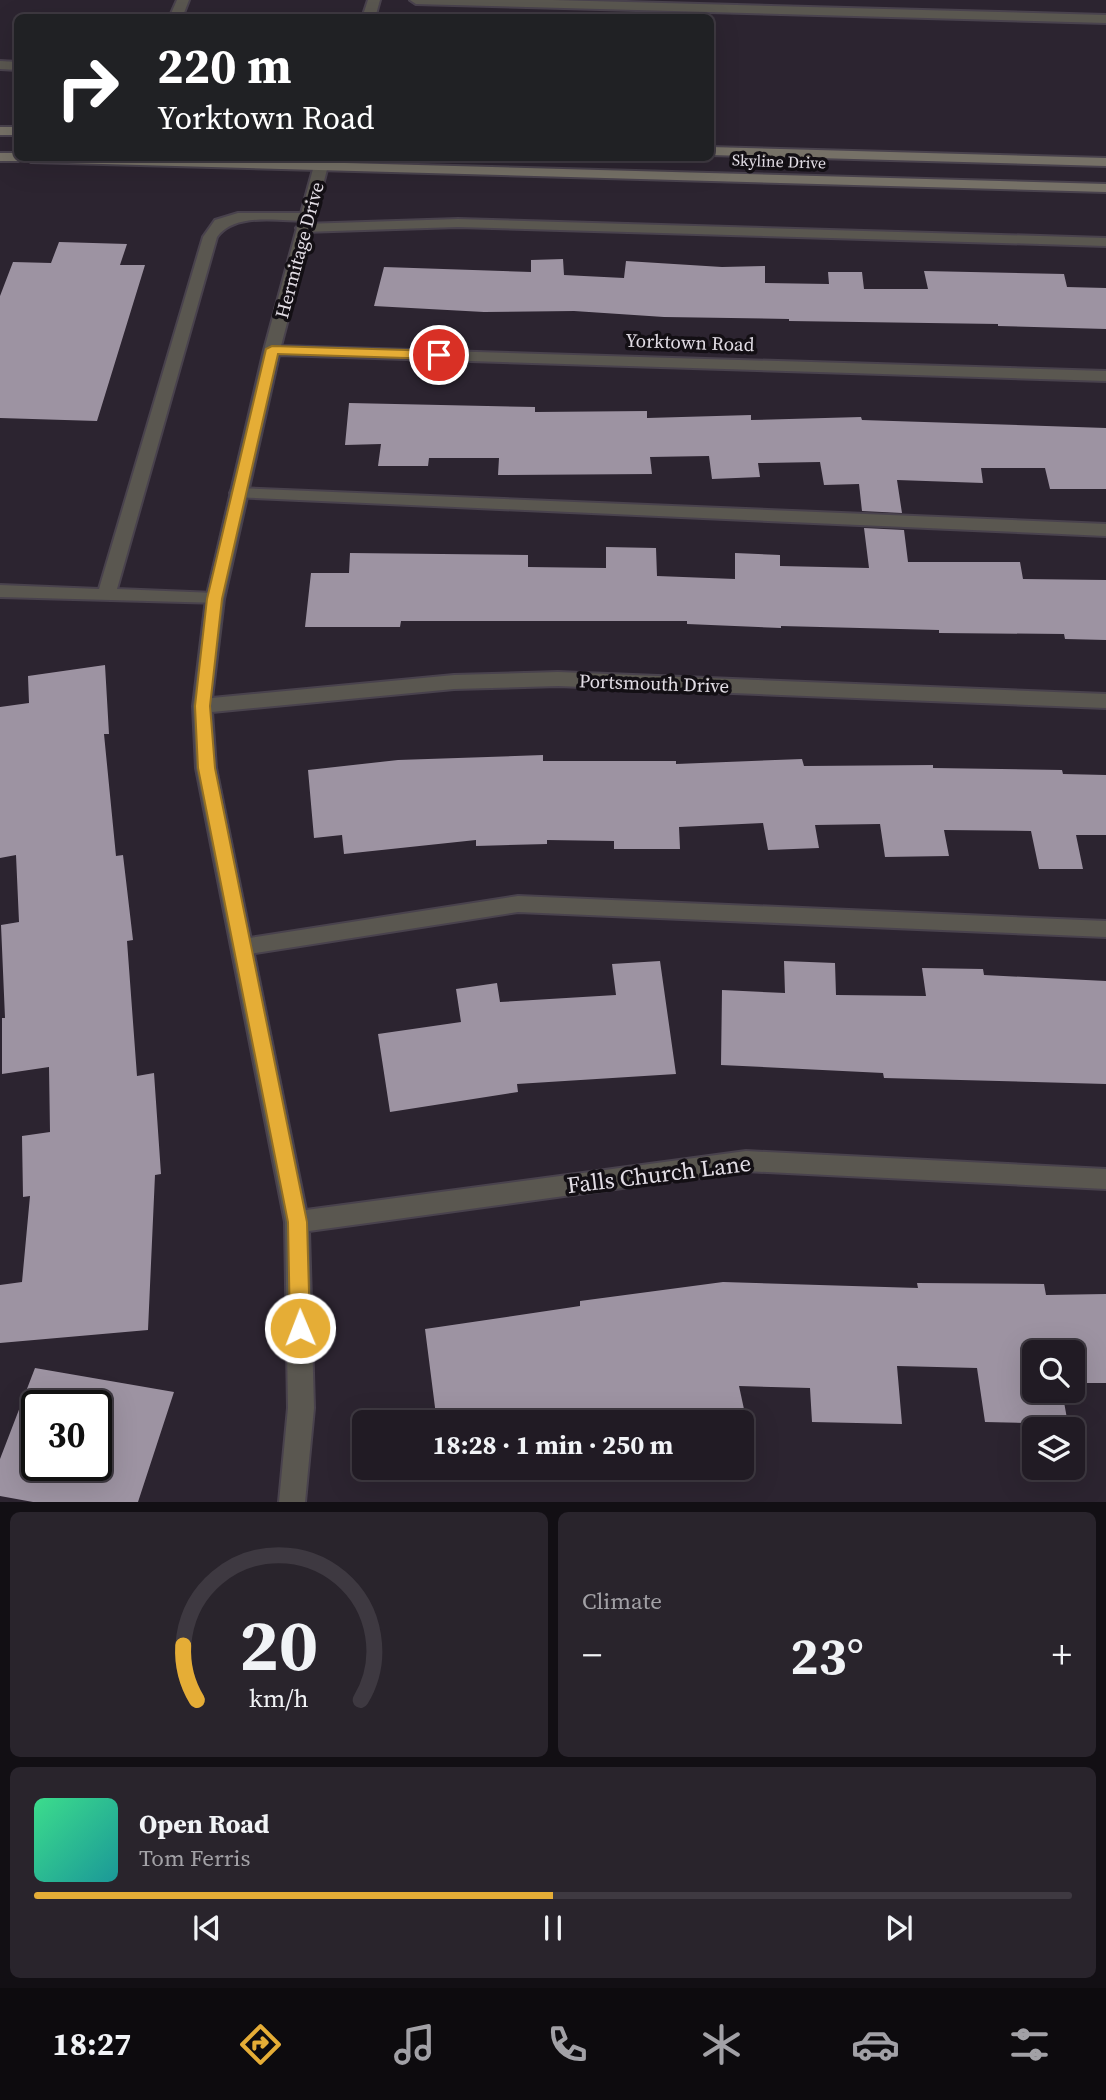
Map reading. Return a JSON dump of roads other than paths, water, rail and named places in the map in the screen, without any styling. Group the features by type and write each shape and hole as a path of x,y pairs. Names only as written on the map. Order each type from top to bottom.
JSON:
{"main road":[{"name":"Skyline Drive","path":"714,151 1106,162"},
{"name":"Skyline Drive","path":"250,161 1106,188"}],"street":[{"path":"416,0 666,4 1106,19"},
{"name":"Hermitage Drive","path":"292,1502 301,1408 298,1222 206,768 202,706 215,599 238,493 272,349 323,162"},
{"path":"106,595 210,237 220,223 238,217 305,223 458,223 1106,242"},
{"name":"Yorktown Road","path":"272,349 1106,376"},
{"path":"238,493 1106,530"},
{"path":"0,591 215,599"},
{"name":"Portsmouth Drive","path":"202,706 454,682 558,678 1106,701"},
{"path":"243,947 519,904 1106,929"},
{"name":"Falls Church Lane","path":"298,1222 746,1161 1106,1179"}]}
